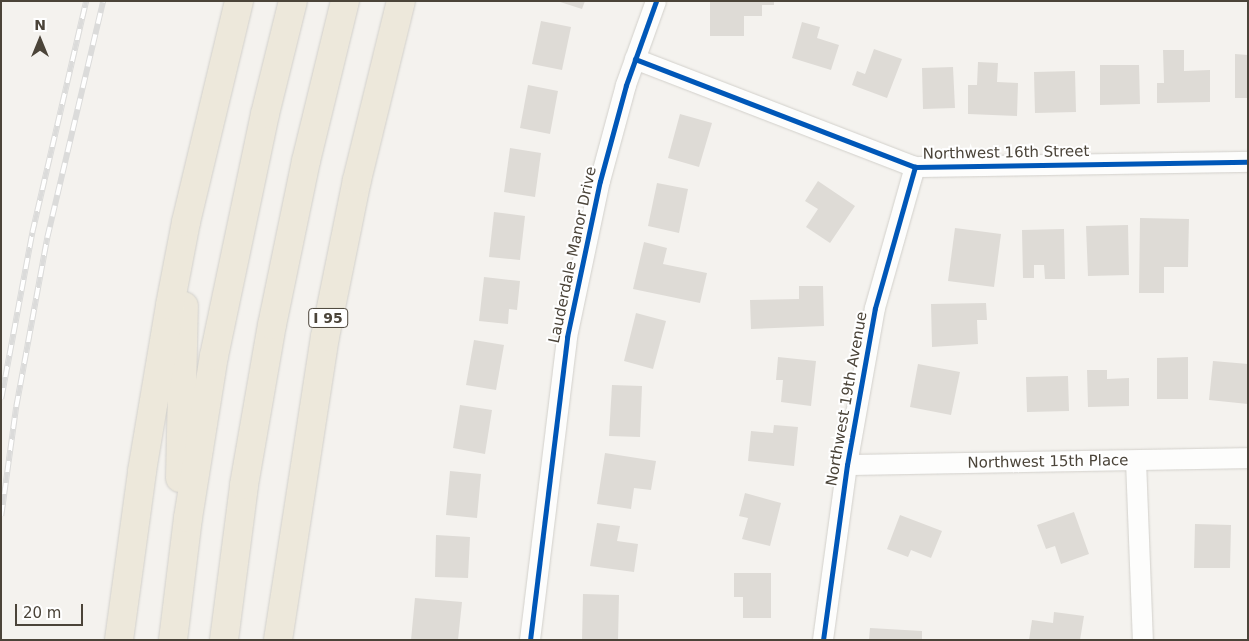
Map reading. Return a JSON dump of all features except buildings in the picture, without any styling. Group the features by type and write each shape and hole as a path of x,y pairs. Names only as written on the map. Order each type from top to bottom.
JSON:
{"highway":[{"path":"119,640 142,471 186,222 239,1"},
{"path":"173,640 177,600 214,356 261,132 293,1"},
{"path":"224,640 244,485 272,325 306,161 345,1"},
{"name":"I 95","path":"278,640 325,337 357,180 401,1"},
{"path":"177,600 186,222"}],"street":[{"name":"Lauderdale Manor Drive","path":"530,640 567,337 600,181 635,59 656,1"},
{"name":"Northwest 16th Street","path":"635,59 915,167 1248,162"},
{"name":"Northwest 19th Avenue","path":"823,640 847,465 875,308 915,167"},
{"name":"Northwest 15th Place","path":"847,465 1248,458"},
{"path":"1136,461 1143,640"}],"railway":[{"path":"1,399 32,233 86,1"},
{"path":"1,516 16,407 47,238 103,1"}],"cycle path":[{"path":"530,640 567,337 600,181 626,85 656,1"},
{"path":"635,59 915,167 1248,162"},
{"path":"823,640 847,465 875,308 915,167"}]}
